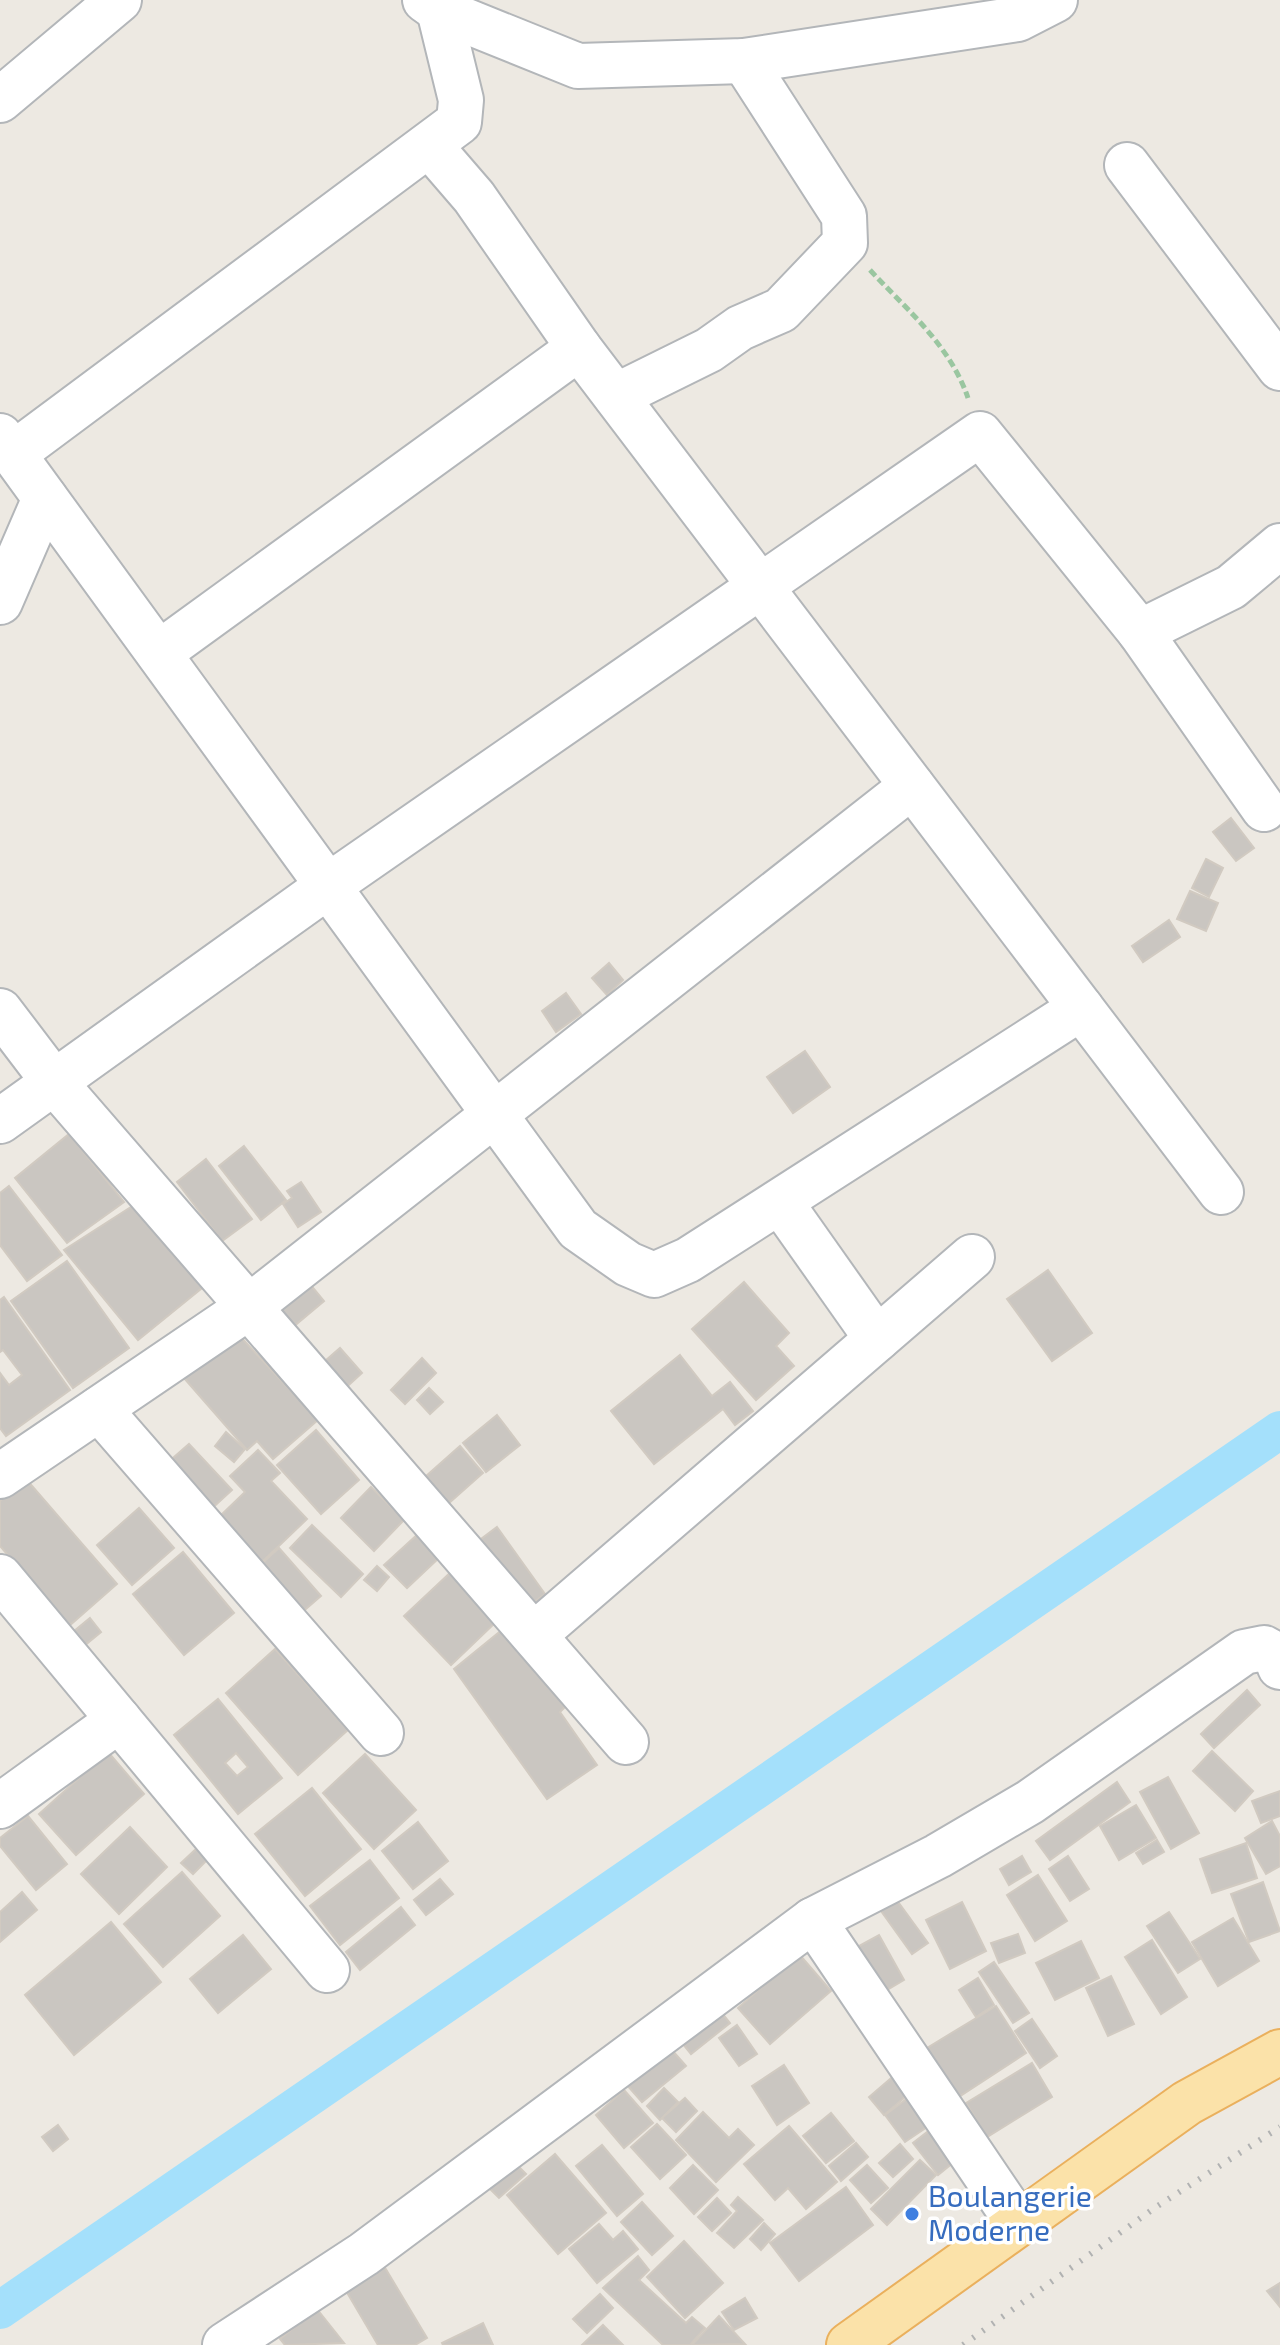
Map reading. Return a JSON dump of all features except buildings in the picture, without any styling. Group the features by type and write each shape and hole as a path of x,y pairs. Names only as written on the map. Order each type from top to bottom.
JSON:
{"main road":[{"path":"849,2345 1187,2103 1280,2052"}],"street":[{"path":"0,100 119,0"},
{"path":"435,3 578,66 744,61 1018,19 1055,0"},
{"path":"435,3 461,100 459,122 430,146 6,445 578,1229 628,1264 654,1275 688,1260 1081,1008"},
{"path":"616,396 709,350 740,328 781,310 845,243 844,216 744,61"},
{"path":"430,146 474,197 579,348 1221,1192"},
{"path":"1127,165 1280,368"},
{"path":"159,653 579,348"},
{"path":"0,1121 328,886 980,434 1140,632 1264,809"},
{"path":"0,602 45,498"},
{"path":"1140,632 1231,587 1280,546"},
{"path":"0,1476 249,1307 912,786"},
{"path":"0,1011 54,1082 626,1742"},
{"path":"781,1203 877,1339"},
{"path":"534,1635 972,1257"},
{"path":"99,1409 381,1733"},
{"path":"0,1577 327,1970"},
{"path":"225,2345 364,2254 813,1920 938,1856 1030,1802 1244,1652 1264,1648 1275,1654 1280,1667"},
{"path":"0,1806 119,1720"},
{"path":"813,1920 1018,2223"}],"path":[{"path":"845,243 932,333 962,380 980,434"}],"waterway":[{"path":"0,2310 1280,1430"}],"railway":[{"path":"963,2345 1156,2207 1280,2127"}],"place":[{"name":"Boulangerie Moderne","path":"912,2214"}]}
